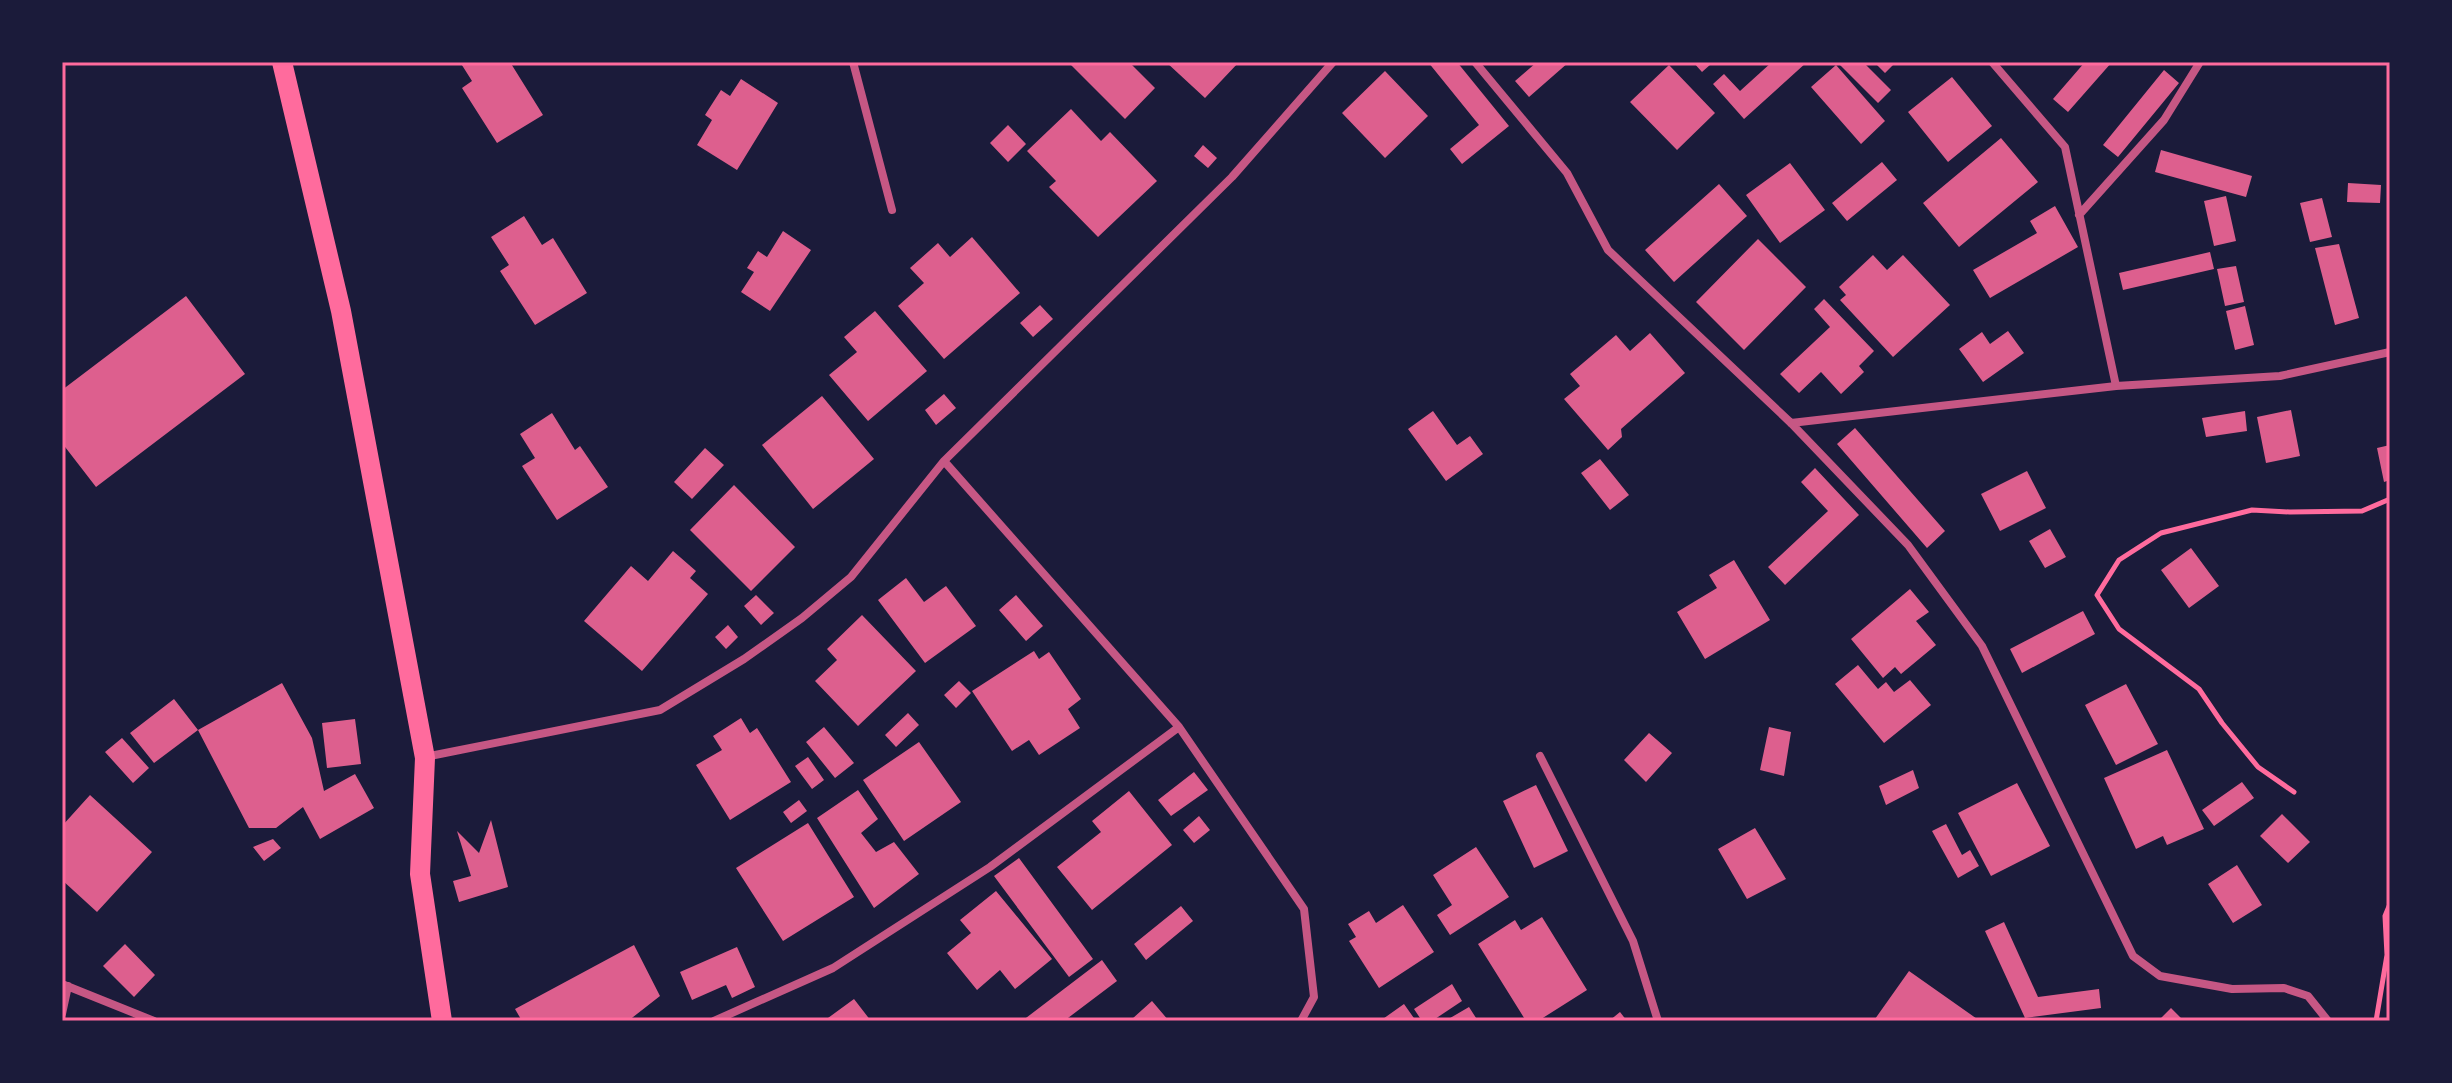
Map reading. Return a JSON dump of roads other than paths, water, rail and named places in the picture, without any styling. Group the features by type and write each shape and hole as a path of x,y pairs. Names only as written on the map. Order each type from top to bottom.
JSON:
{"main road":[{"path":"282,62 341,311 425,758 420,874 442,1021"}],"street":[{"path":"853,62 892,210"},
{"path":"425,758 660,710 744,659 802,618 851,577 944,461 1232,177 1333,62"},
{"path":"1475,62 1567,173 1608,250 1791,423 1908,545 1982,646 2133,956 2160,976 2232,989 2284,988 2308,996 2328,1021"},
{"path":"1992,62 2065,147 2116,386"},
{"path":"2079,215 2164,120 2200,62"},
{"path":"1791,423 2116,386 2280,376 2390,352"},
{"path":"944,461 1179,727 1304,909 1314,997 1301,1021"},
{"path":"714,1021 833,968 990,867 1179,727"},
{"path":"1540,756 1633,941 1658,1021"},
{"path":"62,1014 65,985 154,1021"}]}
